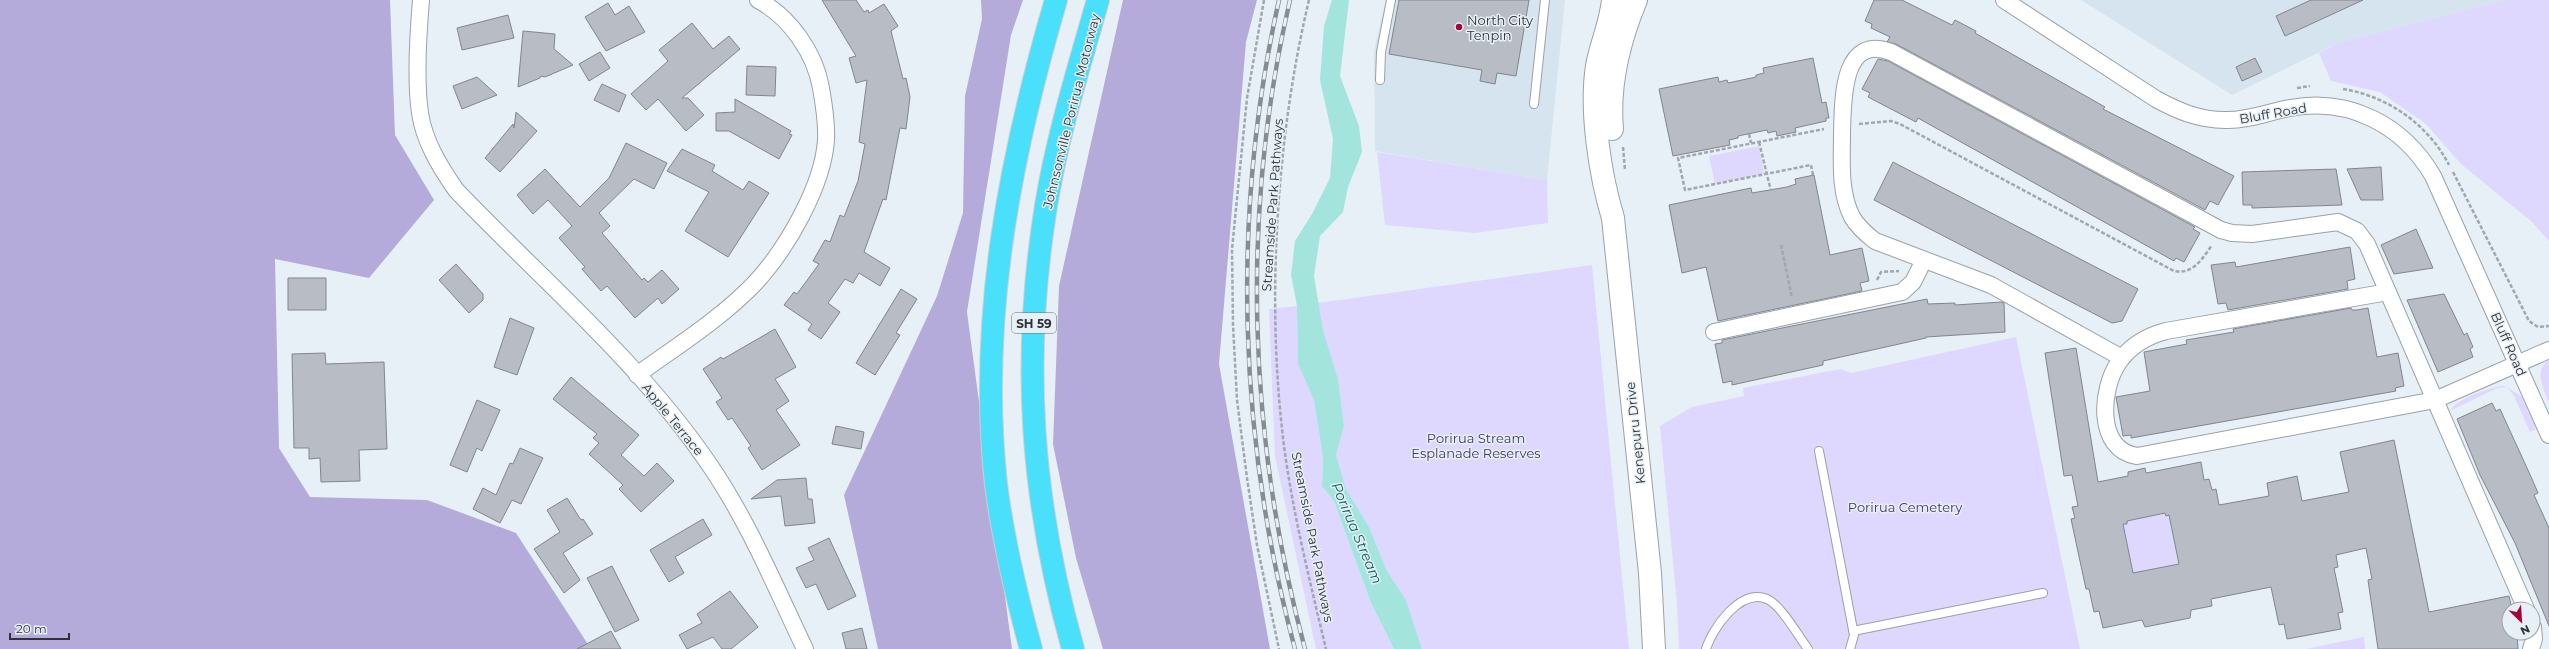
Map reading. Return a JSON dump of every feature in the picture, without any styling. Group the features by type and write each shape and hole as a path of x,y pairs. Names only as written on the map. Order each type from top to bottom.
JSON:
{"highway":[{"name":"SH 59","path":"1031,649 1014,590 1005,546 996,484 991,380 998,268 1005,211 1029,98 1056,0"},
{"name":"Johnsonville Porirua Motorway","path":"1073,649 1058,594 1046,538 1034,440 1032,354 1046,205 1082,55 1098,0"}],"main road":[{"name":"Kenepuru Drive","path":"1613,0 1598,65 1595,92 1602,175 1613,218 1650,573 1654,649"},
{"name":"Kenepuru Drive","path":"1613,218 1617,184 1611,122 1612,86 1618,52 1636,0"}],"street":[{"name":"Apple Terrace","path":"421,0 419,23 420,113 428,140 440,168 456,190 637,375 685,431 734,503 806,649"},
{"path":"637,375 725,310 756,282 787,239 810,197 820,168 826,140 825,107 819,77 804,43 783,19 758,0"},
{"name":"Bluff Road","path":"2004,0 2156,99 2189,114 2211,120 2239,120 2288,108 2321,105 2357,112 2391,128 2418,154 2433,176 2549,435"},
{"path":"2122,358 2009,294 1875,241 1866,234 1852,217 1846,199 1842,169 1845,83 1848,73 1857,57 1870,49 1877,48 1891,52 2214,227 2242,234 2338,222 2357,231 2365,240 2522,601"},
{"path":"1714,332 1902,292 1913,282 1924,260"},
{"path":"2388,292 2166,331 2141,341 2122,358 2111,377 2107,394 2106,424 2113,443 2120,451 2127,455 2137,456 2434,400 2549,350"}],"lane":[{"path":"1380,80 1381,52 1391,0"},
{"path":"1534,104 1545,0"},
{"path":"1819,451 1853,631 1852,648"},
{"path":"1853,631 2043,593"},
{"path":"1706,649 1711,634 1724,616 1736,606 1759,598 1767,599 1776,606 1808,649"}],"path":[{"path":"1264,0 1247,98 1234,234 1233,325 1237,400 1247,478 1257,545 1279,649"},
{"name":"Streamside Park Pathways","path":"1309,0 1288,112 1277,238 1276,300 1279,392 1284,446 1297,521 1326,649"},
{"path":"2290,89 2317,86"},
{"path":"2338,88 2379,100 2414,120 2425,131 2446,159 2529,322 2538,327 2549,326"},
{"path":"1851,125 1891,121 1900,124 2174,271 2187,271 2202,260 2213,244 2214,227"},
{"path":"1813,175 1811,165 1685,190 1678,158 1829,128"},
{"path":"1749,134 1751,143"},
{"path":"1622,142 1625,175"},
{"path":"1759,142 1771,191"},
{"path":"1781,245 1796,314"}],"shaded area":[{"path":"0,0 390,0 395,135 434,200 369,278 275,259 279,448 310,497 427,500 516,533 591,649 0,649"},
{"path":"981,0 1023,0 1011,35 967,312 1012,649 878,649 844,495 937,296 963,213 965,96 982,19"},
{"path":"1123,0 1257,0 1246,42 1219,364 1270,649 1103,649 1076,558 1053,444 1059,286"},
{"path":"1386,0 1565,0 1547,180 1375,151 1374,50"},
{"path":"2081,0 2507,0 2338,43 2232,95"}],"green space":[{"path":"2507,0 2549,0 2549,241 2531,221 2461,164 2426,124 2380,92 2331,81 2319,53 2338,43"},
{"path":"1759,146 1764,174 1715,184 1709,156"},
{"path":"1377,152 1547,180 1548,223 1475,233 1385,225"},
{"name":"Porirua Stream Esplanade Reserves","path":"1592,265 1629,649 1422,649 1406,600 1387,571 1369,527 1346,489 1336,455 1344,426 1338,379 1323,330 1318,303"},
{"path":"1297,306 1298,364 1314,400 1323,457 1322,486 1334,501 1371,603 1394,649 1316,649 1275,456 1269,309"},
{"name":"Porirua Cemetery","path":"2016,337 2080,649 1679,649 1677,604 1660,426 1692,407 1744,396 1743,388 1840,369 1851,373"},
{"path":"2549,360 2549,403 2541,380 2541,374 2544,364"},
{"path":"2507,387 2497,388 2450,411 2459,402 2475,394 2492,388"},
{"path":"2507,387 2521,396 2536,429 2530,432 2514,396"},
{"path":"2165,513 2166,516 2177,514 2187,562 2126,575 2123,560 2130,558 2125,531 2117,532 2116,526 2127,524 2127,521"},
{"path":"2364,637 2365,649 2306,649"}],"water":[{"name":"Porirua Stream","path":"1332,0 1349,0 1340,76 1359,126 1362,152 1348,187 1343,212 1320,236 1314,276 1323,330 1338,379 1344,426 1336,455 1346,489 1369,527 1387,571 1406,600 1422,649 1394,649 1371,603 1334,501 1322,486 1323,457 1314,400 1298,364 1297,306 1291,275 1295,241 1312,214 1330,178 1333,139 1320,80 1324,26"}],"building":[{"path":"822,0 856,0 864,12 868,10 869,13 884,4 898,26 891,31 903,79 906,78 910,97 906,129 900,128 886,200 883,199 864,252 890,268 880,286 859,273 853,283 845,279 828,303 840,312 821,339 808,330 812,324 784,305 794,292 797,294 819,264 813,261 825,240 830,242 840,215 844,217 858,181 865,144 859,142 867,80 856,83 849,58 856,56"},
{"name":"North City Tenpin","path":"1399,0 1529,0 1516,76 1497,73 1495,84 1480,81 1482,70 1389,54"},
{"path":"1874,0 1902,0 1952,25 1955,20 1976,31 1975,33 2105,107 2103,109 2234,176 2218,205 2210,201 2205,210 1896,44 1887,42 1890,37 1871,28 1872,24 1865,21"},
{"path":"2311,0 2363,0 2285,36 2276,16"},
{"path":"608,3 615,15 629,6 645,32 606,51 585,17"},
{"path":"508,15 514,38 462,50 457,28"},
{"path":"692,23 713,49 729,36 740,49 682,98 688,98 704,115 686,131 658,99 646,110 631,94 668,61 659,50"},
{"path":"523,31 555,34 554,49 573,65 545,77 541,76 540,78 518,87"},
{"path":"600,52 610,68 589,81 579,64"},
{"path":"1813,58 1822,103 1826,102 1829,118 1826,118 1826,121 1795,128 1796,132 1777,136 1776,131 1768,133 1767,130 1738,136 1738,138 1729,140 1730,145 1673,156 1659,89 1718,77 1719,82 1727,80 1728,83 1756,77 1756,75 1764,73 1763,68"},
{"path":"2255,58 2262,72 2242,81 2236,67"},
{"path":"1878,59 1888,61 2195,227 2193,229 2200,233 2184,262 2176,258 2174,261 1918,118 1916,122 1868,97 1870,93 1862,89"},
{"path":"747,66 776,67 775,96 746,95"},
{"path":"477,77 497,95 462,109 453,86"},
{"path":"602,84 626,95 619,112 594,100"},
{"path":"735,99 791,131 789,134 792,135 779,159 729,131 716,131 716,113 735,112"},
{"path":"516,112 537,131 500,172 485,158 513,124 514,128"},
{"path":"626,143 667,163 654,189 634,179 599,213 610,226 602,233 642,280 644,278 648,282 662,270 679,289 662,304 658,298 635,318 607,286 601,291 582,269 585,267 559,238 572,226 548,200 533,214 517,195 545,169 580,207 609,178"},
{"path":"682,149 715,165 712,171 743,190 749,181 769,193 728,257 685,231 709,192 667,171"},
{"path":"1893,162 2138,289 2122,321 2112,323 1874,200"},
{"path":"2381,167 2383,200 2361,200 2347,169"},
{"path":"2336,169 2342,205 2252,208 2252,205 2243,205 2242,172"},
{"path":"1814,175 1830,255 1862,248 1869,281 1860,283 1862,291 1718,321 1706,267 1682,273 1669,205 1751,188 1752,193 1787,187 1796,184 1795,179"},
{"path":"2416,229 2433,268 2394,274 2381,245"},
{"path":"2350,247 2355,279 2347,281 2348,289 2228,310 2226,303 2218,304 2211,265 2235,262 2236,267"},
{"path":"456,264 483,294 483,300 469,313 439,280"},
{"path":"288,278 326,278 326,310 288,310"},
{"path":"901,289 917,299 896,333 900,335 875,375 856,363"},
{"path":"2444,294 2464,335 2467,333 2473,347 2470,349 2473,357 2438,372 2407,300"},
{"path":"1927,299 1928,304 1955,303 1955,305 2002,302 2004,303 2005,332 1926,337 1823,361 1823,365 1732,385 1732,381 1723,383 1715,344 1722,343 1722,340"},
{"path":"2351,308 2352,310 2357,310 2368,308 2377,357 2398,353 2404,386 2395,388 2396,391 2131,438 2131,435 2123,436 2116,397 2150,391 2144,352 2187,344 2186,340 2234,332 2233,329"},
{"path":"510,318 534,328 517,375 494,367"},
{"path":"775,329 796,367 775,379 789,401 776,410 800,445 762,470 748,448 751,446 732,418 728,420 716,402 722,398 703,369 721,357 723,359"},
{"path":"2076,348 2098,482 2128,476 2128,472 2145,468 2146,473 2201,462 2204,480 2209,479 2212,490 2216,489 2219,505 2269,496 2267,483 2297,476 2302,501 2349,492 2340,452 2394,440 2429,612 2509,596 2510,601 2501,601 2501,641 2518,641 2518,649 2378,649 2368,580 2372,579 2366,548 2336,555 2338,567 2334,568 2343,612 2338,613 2341,629 2287,639 2284,624 2279,625 2271,587 2211,599 2212,606 2191,610 2190,618 2145,627 2142,620 2103,628 2099,611 2094,612 2089,589 2086,589 2071,519 2075,518 2072,507 2078,506 2072,475 2064,476 2045,353","holes":["2165,513 2166,516 2169,515 2179,564 2133,573 2123,524 2127,524 2127,521"]},
{"path":"325,353 326,364 384,362 387,449 359,450 360,481 321,482 320,458 309,459 309,448 294,448 292,354"},
{"path":"571,377 639,435 621,455 644,476 657,463 674,481 641,512 619,489 623,485 589,454 599,443 593,438 597,434 553,399"},
{"path":"477,400 500,410 482,451 477,448 467,472 450,465"},
{"path":"2492,403 2496,411 2500,409 2532,479 2538,493 2534,495 2549,528 2549,626 2541,606 2541,601 2539,601 2515,543 2480,475 2457,419"},
{"path":"836,426 864,432 861,449 832,444"},
{"path":"520,448 543,458 521,504 512,500 500,523 473,509 483,488 496,495 510,463 513,464"},
{"path":"806,478 808,499 812,499 815,523 785,526 781,496 751,499 777,480"},
{"path":"567,498 581,520 583,519 593,534 563,553 580,580 564,593 534,549 560,532 547,510"},
{"path":"703,519 712,535 675,557 684,573 669,582 650,550"},
{"path":"829,538 856,596 828,610 816,584 806,588 796,568 814,560 808,548"},
{"path":"612,566 639,620 615,632 587,578"},
{"path":"730,591 758,627 731,649 722,649 713,637 687,649 679,635 702,623 697,614"},
{"path":"862,628 867,649 846,649 842,633"},
{"path":"611,631 621,649 577,649"}],"railway":[{"path":"1279,0 1264,81 1253,162 1248,244 1248,326 1252,407 1262,489 1276,569 1295,649"},
{"path":"1290,0 1274,81 1263,162 1258,243 1257,325 1262,407 1272,488 1286,569 1305,649"}],"place":[{"name":"North City Tenpin","path":"1459,27"}]}
